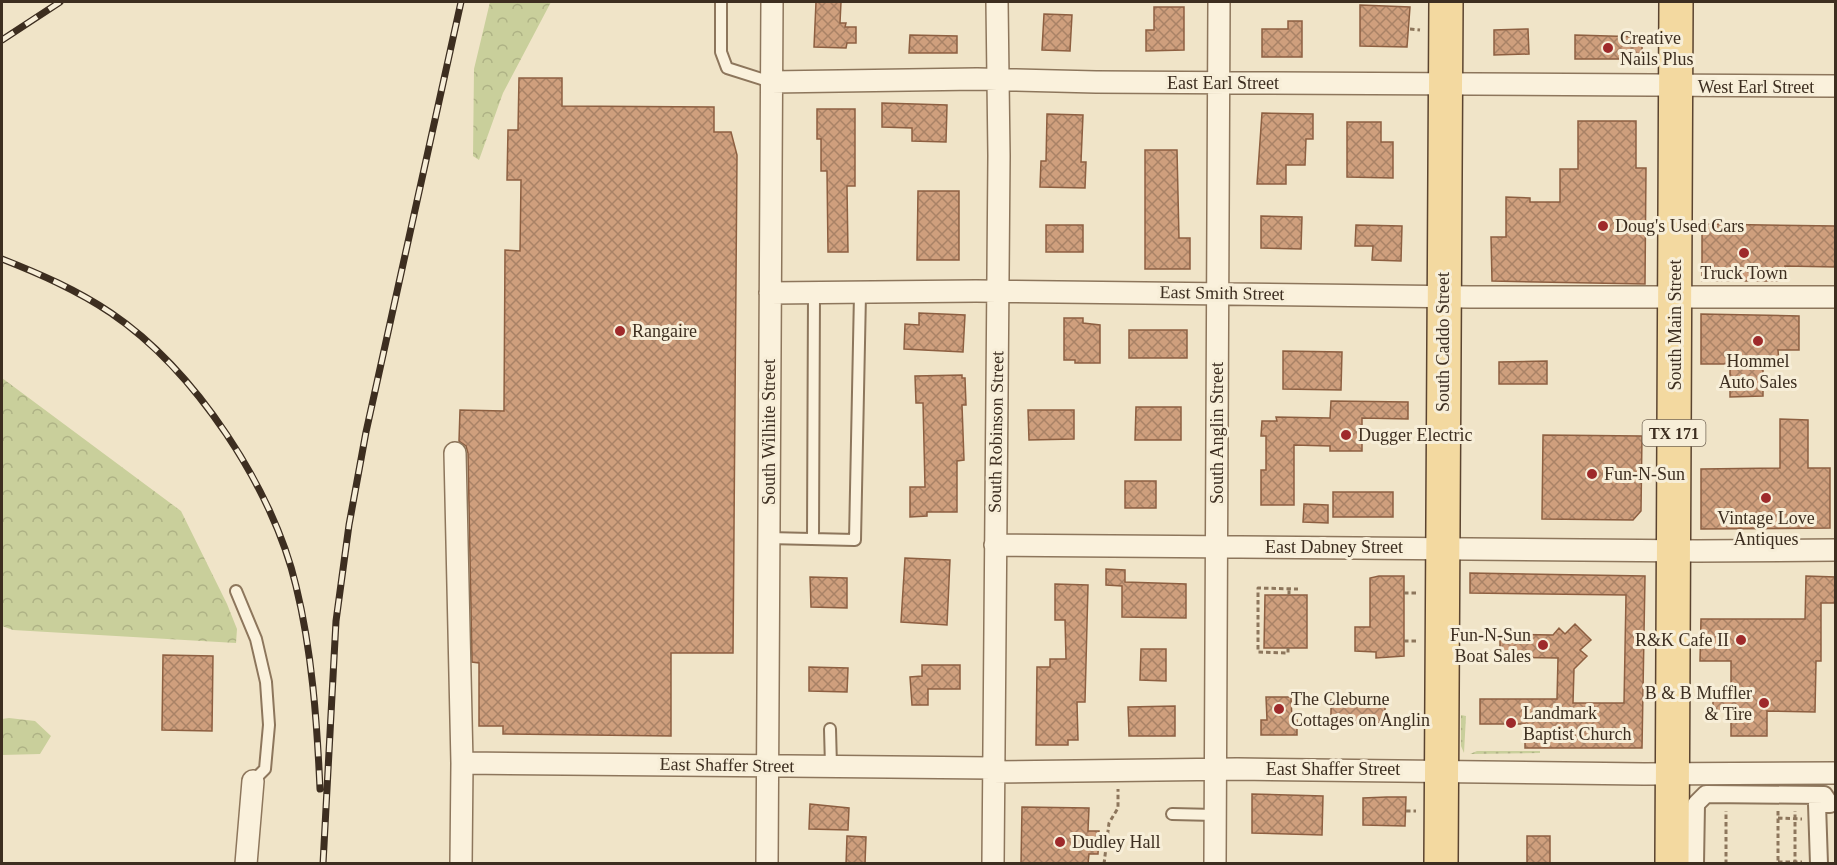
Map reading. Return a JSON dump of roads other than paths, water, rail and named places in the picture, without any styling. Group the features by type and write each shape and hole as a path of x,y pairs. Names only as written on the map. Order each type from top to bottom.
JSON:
{"main road":[{"name":"South Caddo Street","path":"1441,864 1446,2"},
{"name":"South Main Street","path":"1672,864 1676,2"}],"street":[{"name":"South Wilhite Street","path":"766,864 772,2"},
{"name":"South Robinson Street","path":"993,864 997,2"},
{"name":"South Anglin Street","path":"1215,864 1219,2"},
{"name":"East Earl Street","path":"771,82 998,80 1676,87"},
{"name":"West Earl Street","path":"1676,87 1836,86"},
{"name":"East Smith Street","path":"770,293 996,291 1443,297 1836,297"},
{"path":"455,453 462,763 461,864"},
{"name":"East Dabney Street","path":"995,545 1674,551 1836,550"},
{"name":"East Shaffer Street","path":"462,763 767,765 992,770 1836,773"},
{"path":"246,864 253,781"},
{"path":"1695,864 1696,804 1706,794 1824,795 1830,804 1817,804 1819,863"}],"lane":[{"path":"721,2 721,52 727,68 771,82"},
{"path":"813,539 814,293"},
{"path":"768,538 855,540 860,294"},
{"path":"236,591 256,639 266,682 268,725 265,769 253,781"},
{"path":"830,729 831,766"},
{"path":"1172,814 1215,815"}],"railway":[{"path":"2,40 60,2"},
{"path":"323,864 336,621 349,525 366,432 461,2"},
{"path":"2,259 85,297 111,313 142,337 172,366 200,399 250,472 285,548 302,611 313,687 320,789"}],"place":[{"name":"Creative Nails Plus","path":"1608,48"},
{"name":"Doug's Used Cars","path":"1603,226"},
{"name":"Truck Town","path":"1744,253"},
{"name":"Rangaire","path":"620,331"},
{"name":"Hommel Auto Sales","path":"1758,341"},
{"name":"Dugger Electric","path":"1346,435"},
{"name":"Fun-N-Sun","path":"1592,474"},
{"name":"Vintage Love Antiques","path":"1766,498"},
{"name":"R&K Cafe II","path":"1741,640"},
{"name":"Fun-N-Sun Boat Sales","path":"1543,645"},
{"name":"B & B Muffler & Tire","path":"1764,703"},
{"name":"The Cleburne Cottages on Anglin","path":"1279,709"},
{"name":"Landmark Baptist Church","path":"1511,723"},
{"name":"Dudley Hall","path":"1060,842"}]}
